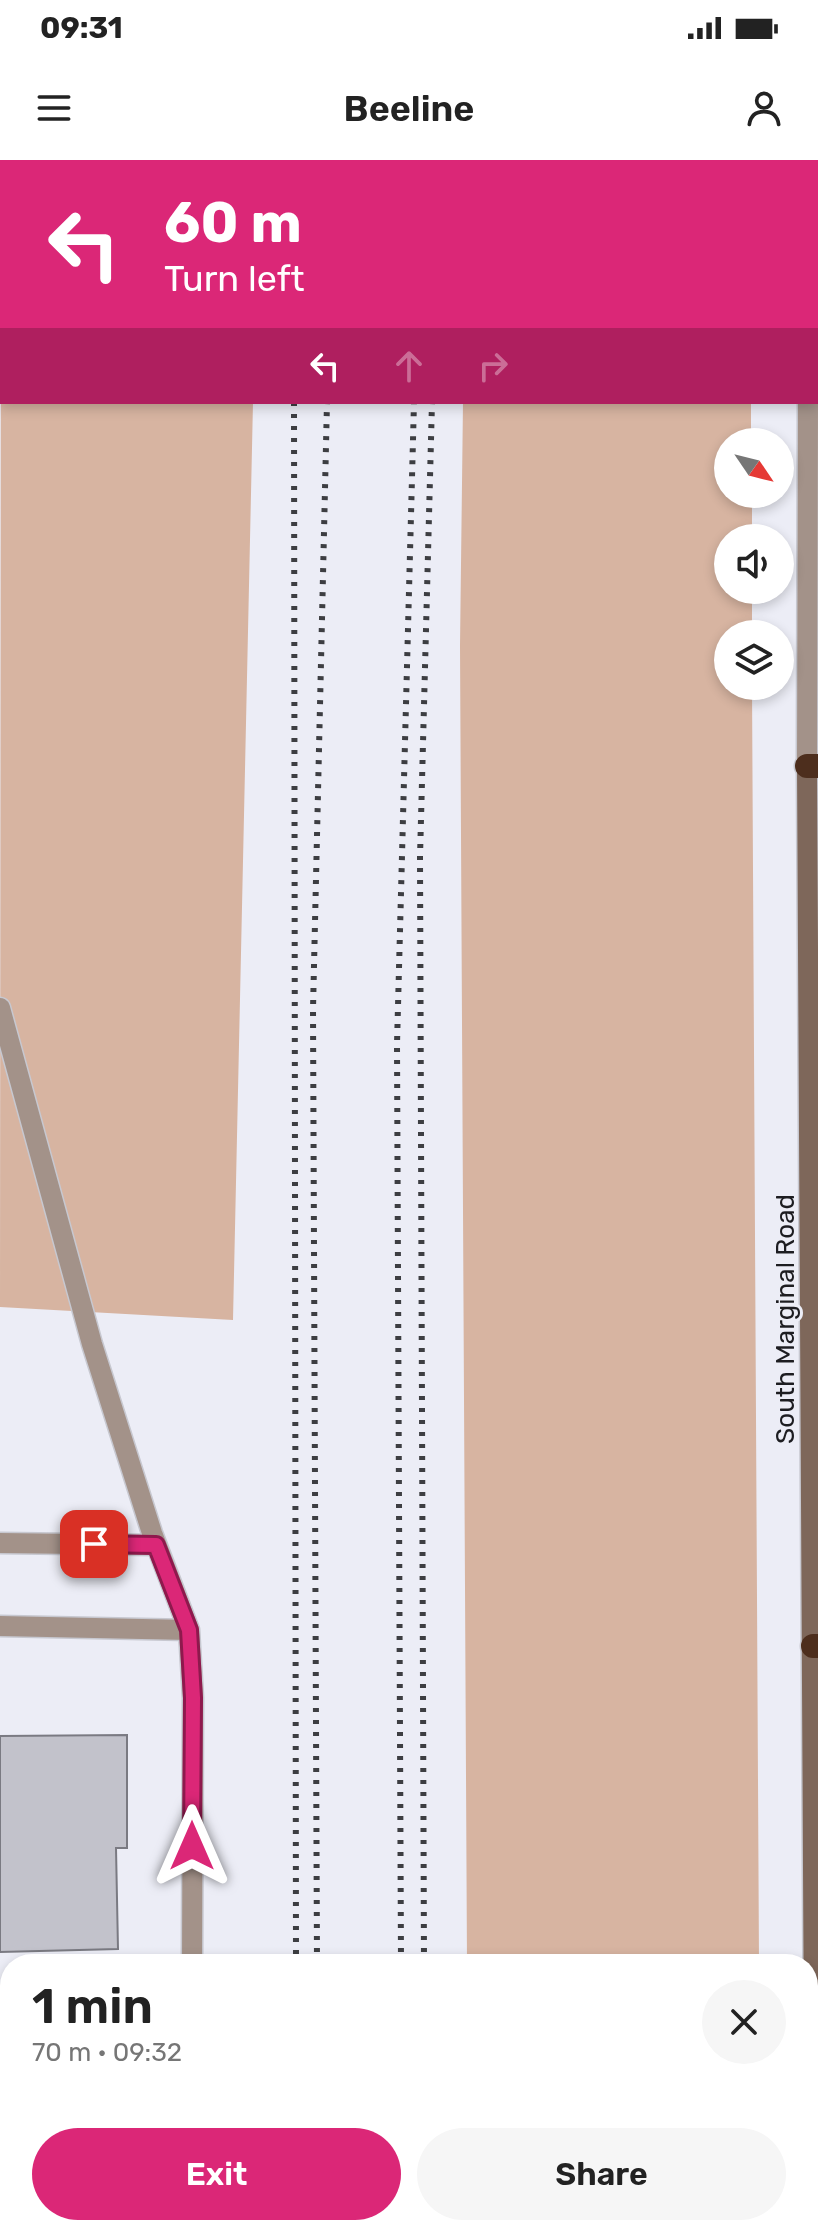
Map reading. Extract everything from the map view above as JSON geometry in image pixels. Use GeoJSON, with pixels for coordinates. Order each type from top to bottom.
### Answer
{"type":"FeatureCollection","features":[{"type":"Feature","properties":{"kind":"street","name":"South Marginal Road"},"geometry":{"type":"LineString","coordinates":[[808,404],[815,1954]]}},
{"type":"Feature","properties":{"kind":"street"},"geometry":{"type":"LineString","coordinates":[[0,1008],[92,1344],[156,1545],[189,1630],[193,1698],[192,1954]]}},
{"type":"Feature","properties":{"kind":"street"},"geometry":{"type":"LineString","coordinates":[[0,1543],[156,1545]]}},
{"type":"Feature","properties":{"kind":"street"},"geometry":{"type":"LineString","coordinates":[[0,1626],[189,1630]]}},
{"type":"Feature","properties":{"kind":"shaded area"},"geometry":{"type":"Polygon","coordinates":[[[1,404],[253,404],[233,1320],[0,1307],[1,404]]]}},
{"type":"Feature","properties":{"kind":"shaded area"},"geometry":{"type":"Polygon","coordinates":[[[463,404],[751,404],[751,428],[714,428],[714,508],[752,508],[752,524],[714,524],[714,604],[752,604],[752,620],[714,620],[714,700],[752,700],[759,1954],[467,1954],[460,646],[463,404]]]}},
{"type":"Feature","properties":{"kind":"building"},"geometry":{"type":"Polygon","coordinates":[[[127,1735],[127,1848],[116,1848],[118,1949],[0,1952],[0,1736],[127,1735]]]}},
{"type":"Feature","properties":{"kind":"railway"},"geometry":{"type":"LineString","coordinates":[[294,404],[296,1954]]}},
{"type":"Feature","properties":{"kind":"railway"},"geometry":{"type":"LineString","coordinates":[[317,1954],[313,1009],[327,404]]}},
{"type":"Feature","properties":{"kind":"railway"},"geometry":{"type":"LineString","coordinates":[[401,1954],[397,1044],[414,404]]}},
{"type":"Feature","properties":{"kind":"railway"},"geometry":{"type":"LineString","coordinates":[[424,1954],[420,857],[432,404]]}},
{"type":"Feature","properties":{"kind":"route"},"geometry":{"type":"LineString","coordinates":[[94,1544],[156,1545],[189,1630],[193,1698],[192,1846]]}}]}
